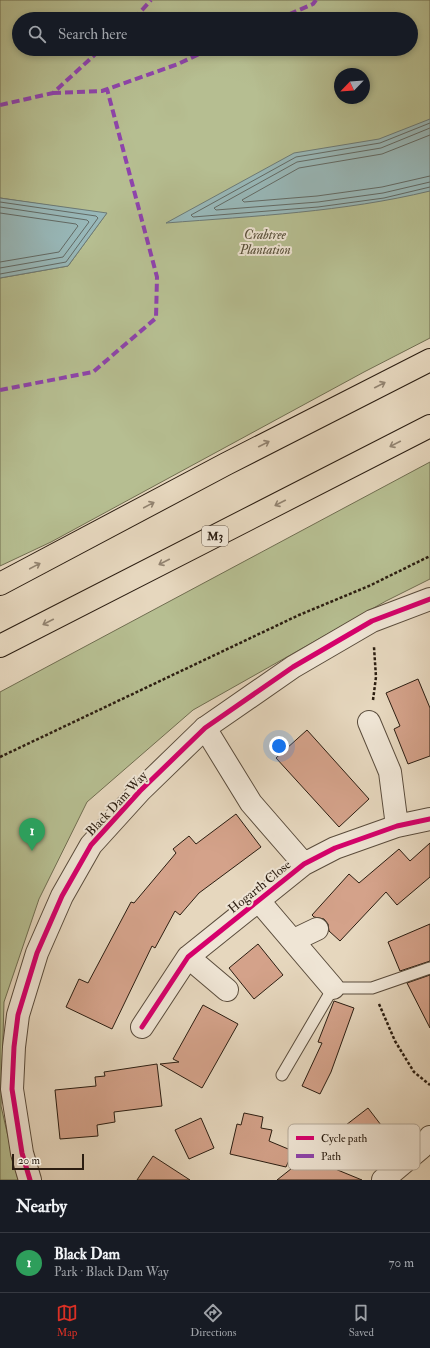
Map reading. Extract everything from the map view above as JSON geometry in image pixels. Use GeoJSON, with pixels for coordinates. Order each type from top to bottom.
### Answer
{"type":"FeatureCollection","features":[{"type":"Feature","properties":{"kind":"highway"},"geometry":{"type":"LineString","coordinates":[[0,584],[226,464],[430,360]]}},
{"type":"Feature","properties":{"kind":"highway","name":"M3"},"geometry":{"type":"LineString","coordinates":[[0,646],[430,426]]}},
{"type":"Feature","properties":{"kind":"street","name":"Black Dam Way"},"geometry":{"type":"LineString","coordinates":[[30,1180],[22,1153],[12,1089],[14,1047],[18,1016],[37,953],[62,896],[91,845],[140,791],[205,728],[293,667],[372,621],[430,599]]}},
{"type":"Feature","properties":{"kind":"street"},"geometry":{"type":"LineString","coordinates":[[369,722],[390,772],[397,826]]}},
{"type":"Feature","properties":{"kind":"street","name":"Hogarth Close"},"geometry":{"type":"LineString","coordinates":[[205,728],[251,803],[304,864]]}},
{"type":"Feature","properties":{"kind":"street","name":"Hogarth Close"},"geometry":{"type":"LineString","coordinates":[[142,1027],[188,957],[304,864],[335,848],[397,826],[430,819]]}},
{"type":"Feature","properties":{"kind":"street","name":"Hogarth Close"},"geometry":{"type":"LineString","coordinates":[[258,900],[294,940],[333,988]]}},
{"type":"Feature","properties":{"kind":"street"},"geometry":{"type":"LineString","coordinates":[[294,940],[317,929]]}},
{"type":"Feature","properties":{"kind":"street"},"geometry":{"type":"LineString","coordinates":[[188,957],[227,990]]}},
{"type":"Feature","properties":{"kind":"street"},"geometry":{"type":"LineString","coordinates":[[383,1180],[396,1170]]}},
{"type":"Feature","properties":{"kind":"lane"},"geometry":{"type":"LineString","coordinates":[[282,1075],[333,988],[372,988],[430,968]]}},
{"type":"Feature","properties":{"kind":"path"},"geometry":{"type":"LineString","coordinates":[[0,757],[299,615],[369,586],[430,556]]}},
{"type":"Feature","properties":{"kind":"path"},"geometry":{"type":"LineString","coordinates":[[369,722],[376,678],[372,621]]}},
{"type":"Feature","properties":{"kind":"path"},"geometry":{"type":"LineString","coordinates":[[372,988],[395,1042],[414,1072],[430,1085]]}},
{"type":"Feature","properties":{"kind":"green space","name":"Crabtree Plantation"},"geometry":{"type":"Polygon","coordinates":[[[0,0],[430,0],[430,338],[364,372],[51,542],[0,566],[0,278],[68,266],[106,214],[0,198],[0,0]]]}},
{"type":"Feature","properties":{"kind":"green space"},"geometry":{"type":"Polygon","coordinates":[[[430,462],[430,579],[386,601],[193,710],[87,802],[39,899],[4,1002],[1,1106],[18,1180],[0,1180],[0,692],[430,462]]]}},
{"type":"Feature","properties":{"kind":"water"},"geometry":{"type":"Polygon","coordinates":[[[430,119],[430,191],[332,209],[166,223],[294,153],[379,139],[430,119]]]}},
{"type":"Feature","properties":{"kind":"water"},"geometry":{"type":"Polygon","coordinates":[[[0,198],[107,213],[68,266],[0,278],[0,198]]]}},
{"type":"Feature","properties":{"kind":"building"},"geometry":{"type":"Polygon","coordinates":[[[418,679],[430,708],[430,756],[408,764],[394,729],[400,726],[386,693],[418,679]]]}},
{"type":"Feature","properties":{"kind":"building"},"geometry":{"type":"Polygon","coordinates":[[[307,730],[369,799],[339,827],[276,758],[307,730]]]}},
{"type":"Feature","properties":{"kind":"building"},"geometry":{"type":"Polygon","coordinates":[[[236,814],[261,847],[199,893],[180,915],[175,911],[155,948],[152,946],[112,1029],[66,1007],[79,979],[88,983],[131,902],[134,903],[176,853],[173,849],[189,836],[196,844],[236,814]]]}},
{"type":"Feature","properties":{"kind":"building"},"geometry":{"type":"Polygon","coordinates":[[[430,843],[430,877],[397,905],[386,892],[340,941],[329,931],[328,924],[324,919],[314,917],[312,915],[349,874],[359,883],[399,849],[410,861],[430,843]]]}},
{"type":"Feature","properties":{"kind":"building"},"geometry":{"type":"Polygon","coordinates":[[[430,924],[430,961],[400,971],[388,942],[430,924]]]}},
{"type":"Feature","properties":{"kind":"building"},"geometry":{"type":"Polygon","coordinates":[[[258,944],[283,975],[254,999],[229,968],[258,944]]]}},
{"type":"Feature","properties":{"kind":"building"},"geometry":{"type":"Polygon","coordinates":[[[430,975],[430,1028],[407,983],[430,975]]]}},
{"type":"Feature","properties":{"kind":"building"},"geometry":{"type":"Polygon","coordinates":[[[334,1001],[354,1008],[331,1072],[320,1094],[302,1086],[322,1043],[318,1042],[334,1001]]]}},
{"type":"Feature","properties":{"kind":"building"},"geometry":{"type":"Polygon","coordinates":[[[203,1005],[238,1024],[202,1088],[160,1064],[179,1062],[173,1059],[203,1005]]]}},
{"type":"Feature","properties":{"kind":"building"},"geometry":{"type":"Polygon","coordinates":[[[157,1064],[162,1106],[114,1112],[115,1122],[97,1125],[98,1136],[60,1139],[55,1090],[96,1086],[95,1077],[105,1076],[104,1072],[157,1064]]]}},
{"type":"Feature","properties":{"kind":"building"},"geometry":{"type":"Polygon","coordinates":[[[368,1108],[380,1124],[347,1124],[368,1108]]]}},
{"type":"Feature","properties":{"kind":"building"},"geometry":{"type":"Polygon","coordinates":[[[244,1113],[263,1117],[261,1128],[272,1130],[269,1141],[288,1149],[288,1162],[286,1167],[230,1154],[237,1124],[241,1125],[244,1113]]]}},
{"type":"Feature","properties":{"kind":"building"},"geometry":{"type":"Polygon","coordinates":[[[201,1118],[214,1148],[189,1159],[175,1130],[201,1118]]]}},
{"type":"Feature","properties":{"kind":"building"},"geometry":{"type":"Polygon","coordinates":[[[153,1156],[190,1180],[137,1180],[153,1156]]]}},
{"type":"Feature","properties":{"kind":"building"},"geometry":{"type":"Polygon","coordinates":[[[290,1170],[338,1170],[362,1180],[277,1180],[290,1170]]]}},
{"type":"Feature","properties":{"kind":"marked path"},"geometry":{"type":"LineString","coordinates":[[140,12],[151,0]]}},
{"type":"Feature","properties":{"kind":"marked path"},"geometry":{"type":"LineString","coordinates":[[294,12],[313,4],[316,0]]}},
{"type":"Feature","properties":{"kind":"marked path"},"geometry":{"type":"LineString","coordinates":[[0,105],[53,93],[93,56]]}},
{"type":"Feature","properties":{"kind":"marked path"},"geometry":{"type":"LineString","coordinates":[[53,93],[102,91],[178,64],[195,56]]}},
{"type":"Feature","properties":{"kind":"marked path"},"geometry":{"type":"LineString","coordinates":[[0,390],[93,372],[156,318],[157,277],[107,89]]}},
{"type":"Feature","properties":{"kind":"cycle path"},"geometry":{"type":"LineString","coordinates":[[30,1180],[22,1153],[12,1089],[14,1047],[18,1015],[37,953],[62,896],[91,845],[140,791],[205,728],[293,667],[372,621],[430,599]]}},
{"type":"Feature","properties":{"kind":"cycle path"},"geometry":{"type":"LineString","coordinates":[[142,1027],[188,957],[304,864],[335,848],[397,826],[430,819]]}},
{"type":"Feature","properties":{"kind":"place","name":"Black Dam"},"geometry":{"type":"Point","coordinates":[32,851]}}]}
